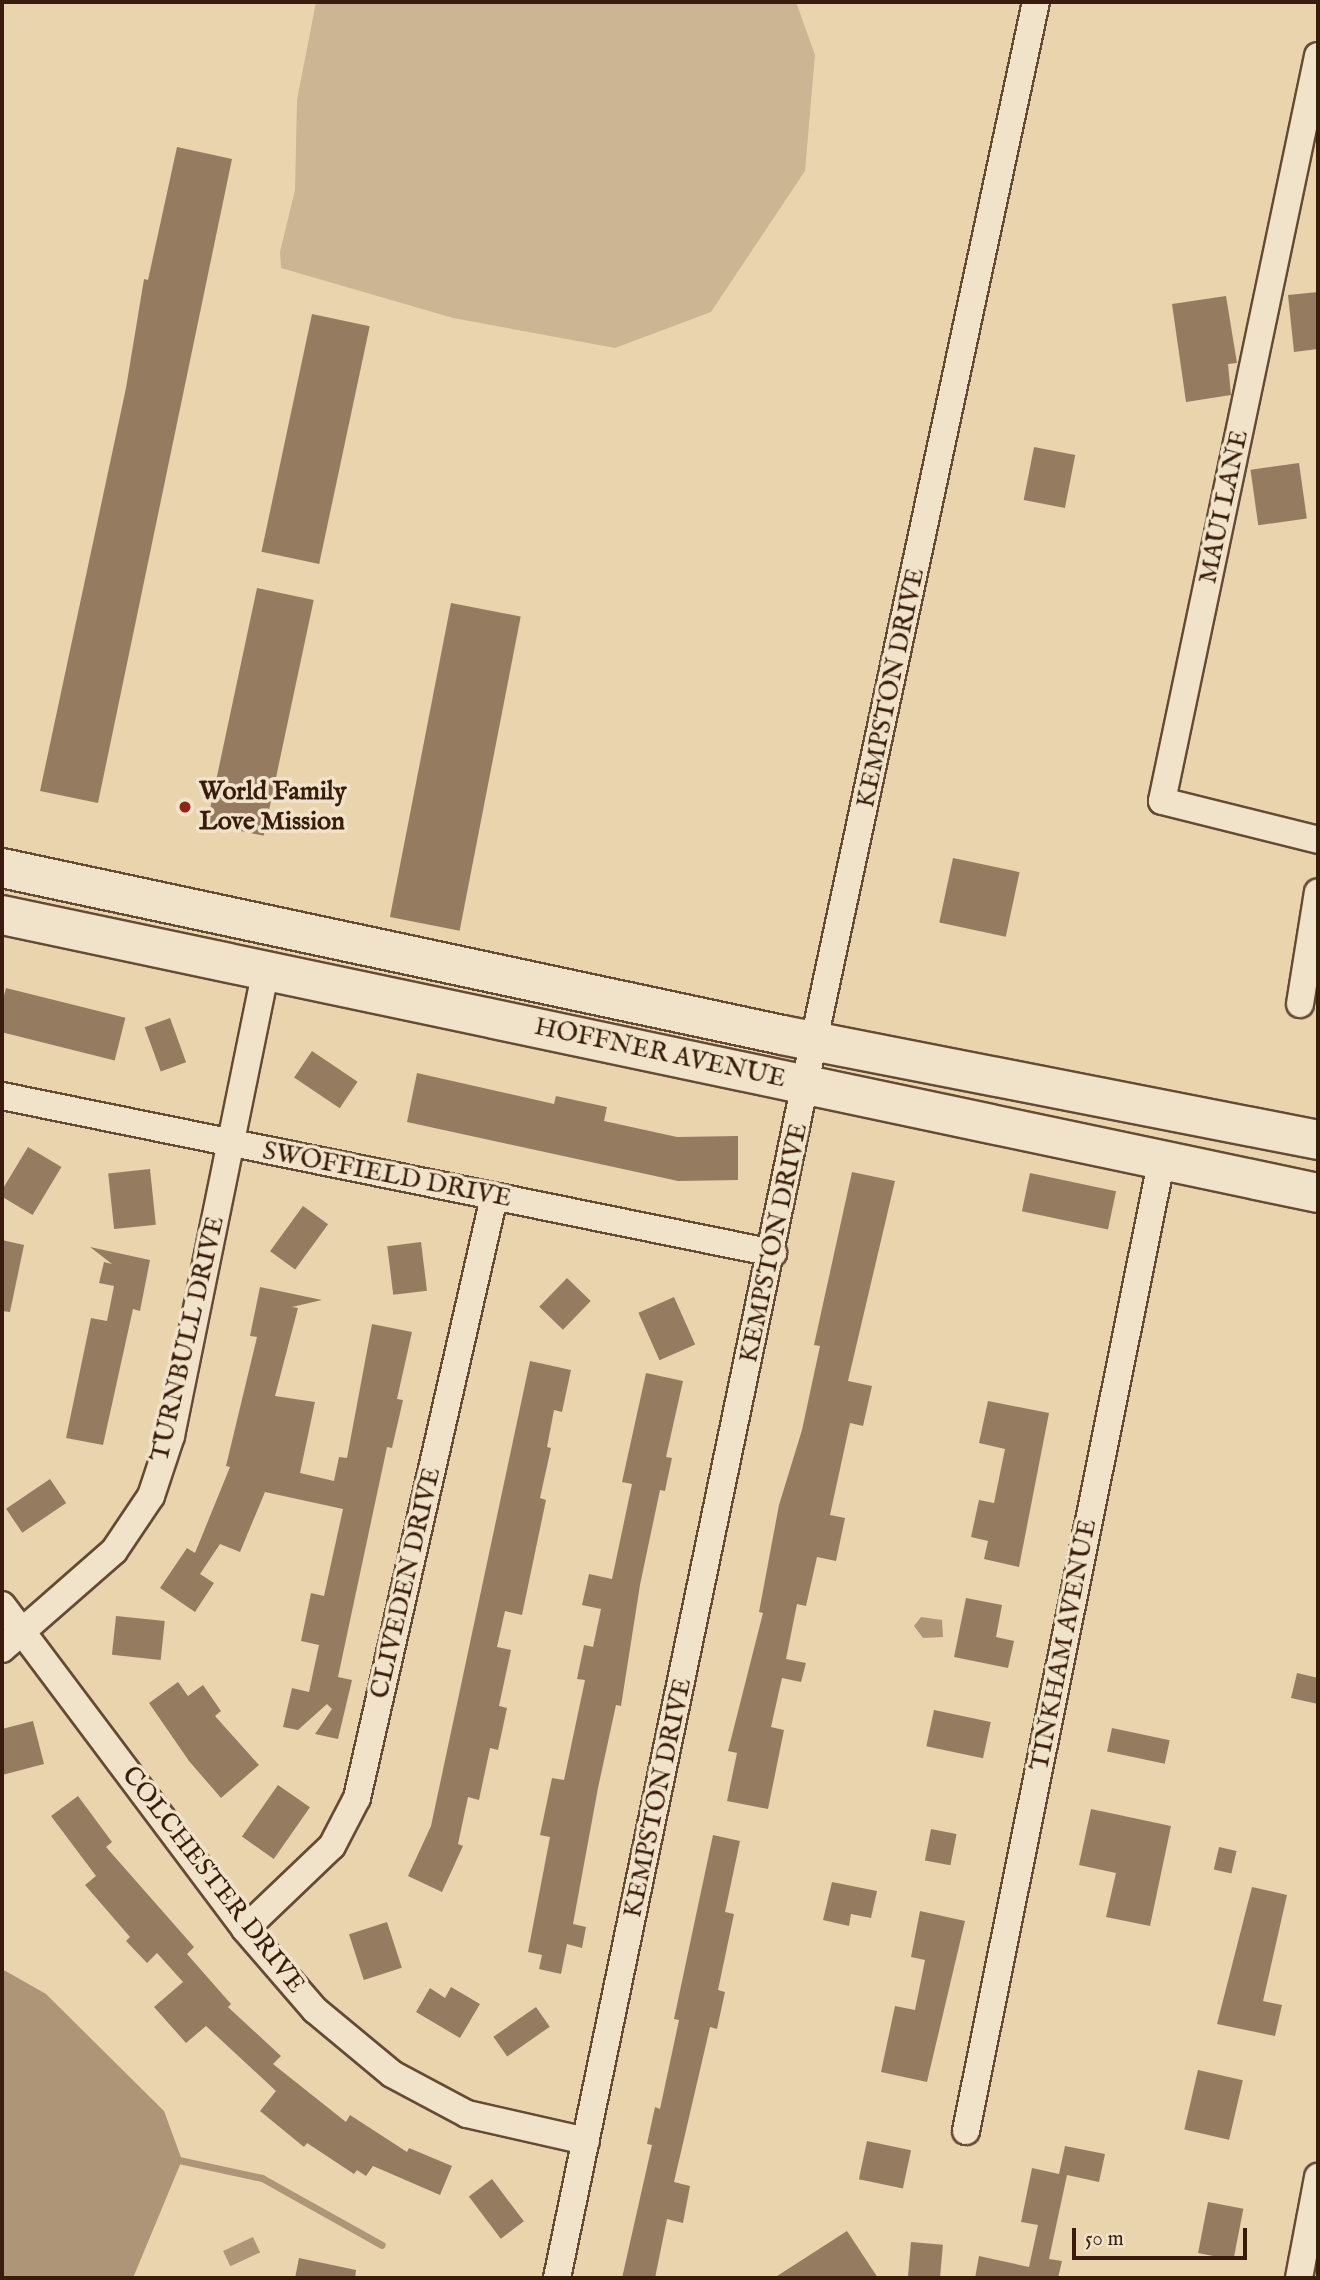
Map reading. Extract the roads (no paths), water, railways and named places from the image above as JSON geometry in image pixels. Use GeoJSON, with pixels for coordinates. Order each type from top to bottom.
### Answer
{"type":"FeatureCollection","features":[{"type":"Feature","properties":{"kind":"main road","name":"HOFFNER AVENUE"},"geometry":{"type":"LineString","coordinates":[[2,867],[814,1040],[1318,1140]]}},
{"type":"Feature","properties":{"kind":"main road"},"geometry":{"type":"LineString","coordinates":[[7,916],[43,907],[286,959],[313,953],[329,938]]}},
{"type":"Feature","properties":{"kind":"main road","name":"HOFFNER AVENUE"},"geometry":{"type":"LineString","coordinates":[[7,916],[1318,1193]]}},
{"type":"Feature","properties":{"kind":"main road"},"geometry":{"type":"LineString","coordinates":[[1162,1158],[1253,1162],[1318,1175]]}},
{"type":"Feature","properties":{"kind":"street","name":"KEMPSTON DRIVE"},"geometry":{"type":"LineString","coordinates":[[557,2278],[773,1253],[814,1040],[1036,2]]}},
{"type":"Feature","properties":{"kind":"street","name":"MAUI LANE"},"geometry":{"type":"LineString","coordinates":[[1318,56],[1162,802],[1318,840]]}},
{"type":"Feature","properties":{"kind":"street"},"geometry":{"type":"LineString","coordinates":[[1300,1004],[1318,892]]}},
{"type":"Feature","properties":{"kind":"street","name":"TURNBULL DRIVE"},"geometry":{"type":"LineString","coordinates":[[2,1649],[114,1551],[151,1496],[171,1436],[267,971]]}},
{"type":"Feature","properties":{"kind":"street","name":"SWOFFIELD DRIVE"},"geometry":{"type":"LineString","coordinates":[[2,1096],[773,1253]]}},
{"type":"Feature","properties":{"kind":"street","name":"TINKHAM AVENUE"},"geometry":{"type":"LineString","coordinates":[[966,2131],[1162,1158]]}},
{"type":"Feature","properties":{"kind":"street","name":"CLIVEDEN DRIVE"},"geometry":{"type":"LineString","coordinates":[[245,1929],[332,1846],[357,1798],[494,1197]]}},
{"type":"Feature","properties":{"kind":"street","name":"COLCHESTER DRIVE"},"geometry":{"type":"LineString","coordinates":[[2,1605],[245,1929],[315,2010],[391,2074],[467,2114],[586,2141]]}},
{"type":"Feature","properties":{"kind":"street"},"geometry":{"type":"LineString","coordinates":[[1299,2278],[1318,2176]]}},
{"type":"Feature","properties":{"kind":"waterway"},"geometry":{"type":"LineString","coordinates":[[174,2159],[262,2178],[382,2245]]}},
{"type":"Feature","properties":{"kind":"place","name":"World Family Love Mission"},"geometry":{"type":"Point","coordinates":[185,807]}}]}
